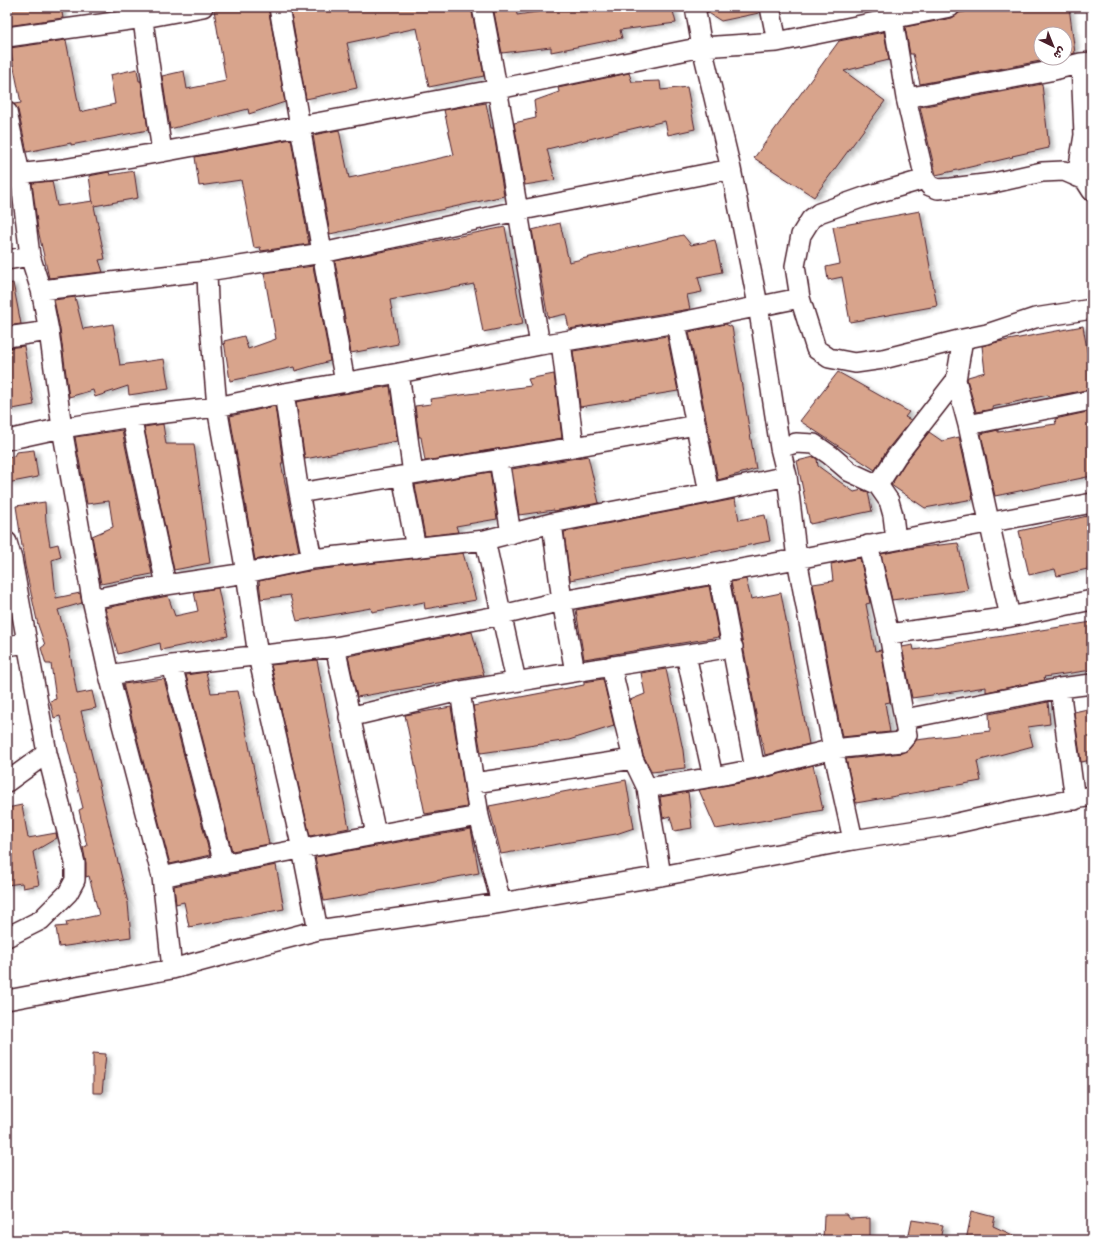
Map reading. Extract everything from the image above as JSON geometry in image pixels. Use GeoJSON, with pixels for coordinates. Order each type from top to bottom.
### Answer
{"type":"FeatureCollection","features":[{"type":"Feature","properties":{"kind":"street"},"geometry":{"type":"LineString","coordinates":[[7,37],[143,12],[203,7]]}},
{"type":"Feature","properties":{"kind":"street"},"geometry":{"type":"LineString","coordinates":[[279,7],[345,383]]}},
{"type":"Feature","properties":{"kind":"street"},"geometry":{"type":"LineString","coordinates":[[482,7],[498,89],[540,345]]}},
{"type":"Feature","properties":{"kind":"street"},"geometry":{"type":"LineString","coordinates":[[695,7],[702,47],[731,169],[758,305],[780,448],[786,476],[797,558],[833,749],[853,840]]}},
{"type":"Feature","properties":{"kind":"street"},"geometry":{"type":"LineString","coordinates":[[770,7],[777,42]]}},
{"type":"Feature","properties":{"kind":"street"},"geometry":{"type":"LineString","coordinates":[[13,174],[63,169],[162,152],[299,125],[498,89],[702,47],[777,42],[892,13],[950,7]]}},
{"type":"Feature","properties":{"kind":"street"},"geometry":{"type":"LineString","coordinates":[[143,12],[162,152]]}},
{"type":"Feature","properties":{"kind":"street"},"geometry":{"type":"LineString","coordinates":[[892,13],[906,98],[925,179],[930,186],[938,189],[951,188],[993,183],[1042,172],[1064,171],[1085,180],[1092,191]]}},
{"type":"Feature","properties":{"kind":"street"},"geometry":{"type":"LineString","coordinates":[[906,98],[1086,63],[1084,135],[1077,177]]}},
{"type":"Feature","properties":{"kind":"street"},"geometry":{"type":"LineString","coordinates":[[7,112],[13,174],[30,256],[41,290],[49,331],[62,428],[92,599],[109,675],[162,877],[172,969]]}},
{"type":"Feature","properties":{"kind":"street"},"geometry":{"type":"LineString","coordinates":[[41,290],[207,271],[322,253],[517,211],[731,169]]}},
{"type":"Feature","properties":{"kind":"street"},"geometry":{"type":"LineString","coordinates":[[925,179],[867,196],[819,213],[811,219],[801,235],[795,266],[800,298],[816,349],[829,358],[855,363],[987,334],[1035,318],[1092,309]]}},
{"type":"Feature","properties":{"kind":"street"},"geometry":{"type":"LineString","coordinates":[[7,260],[30,256]]}},
{"type":"Feature","properties":{"kind":"street"},"geometry":{"type":"LineString","coordinates":[[207,271],[208,301],[217,407],[246,573],[258,656],[302,849],[318,930]]}},
{"type":"Feature","properties":{"kind":"street"},"geometry":{"type":"LineString","coordinates":[[7,440],[62,428],[131,417],[217,407],[540,345],[676,323],[758,305],[800,298]]}},
{"type":"Feature","properties":{"kind":"street"},"geometry":{"type":"LineString","coordinates":[[676,323],[709,493]]}},
{"type":"Feature","properties":{"kind":"street"},"geometry":{"type":"LineString","coordinates":[[7,337],[49,331]]}},
{"type":"Feature","properties":{"kind":"street"},"geometry":{"type":"LineString","coordinates":[[962,339],[956,380],[968,425],[1010,617]]}},
{"type":"Feature","properties":{"kind":"street"},"geometry":{"type":"LineString","coordinates":[[561,342],[574,447]]}},
{"type":"Feature","properties":{"kind":"street"},"geometry":{"type":"LineString","coordinates":[[399,373],[416,548]]}},
{"type":"Feature","properties":{"kind":"street"},"geometry":{"type":"LineString","coordinates":[[878,485],[896,457],[956,380]]}},
{"type":"Feature","properties":{"kind":"street"},"geometry":{"type":"LineString","coordinates":[[284,393],[299,493],[312,559]]}},
{"type":"Feature","properties":{"kind":"street"},"geometry":{"type":"LineString","coordinates":[[968,425],[1092,400]]}},
{"type":"Feature","properties":{"kind":"street"},"geometry":{"type":"LineString","coordinates":[[131,417],[166,585]]}},
{"type":"Feature","properties":{"kind":"street"},"geometry":{"type":"LineString","coordinates":[[299,493],[696,425]]}},
{"type":"Feature","properties":{"kind":"street"},"geometry":{"type":"LineString","coordinates":[[780,448],[796,443],[814,444],[850,472],[878,485],[889,501],[893,515],[896,540]]}},
{"type":"Feature","properties":{"kind":"street"},"geometry":{"type":"LineString","coordinates":[[499,459],[511,534]]}},
{"type":"Feature","properties":{"kind":"street"},"geometry":{"type":"LineString","coordinates":[[92,599],[166,585],[246,573],[312,559],[485,540],[552,523],[709,493],[786,476]]}},
{"type":"Feature","properties":{"kind":"street"},"geometry":{"type":"LineString","coordinates":[[109,675],[172,665],[335,647],[502,615],[562,601],[1092,503]]}},
{"type":"Feature","properties":{"kind":"street"},"geometry":{"type":"LineString","coordinates":[[552,523],[562,601],[575,672]]}},
{"type":"Feature","properties":{"kind":"street"},"geometry":{"type":"LineString","coordinates":[[485,540],[516,681]]}},
{"type":"Feature","properties":{"kind":"street"},"geometry":{"type":"LineString","coordinates":[[7,542],[12,559],[46,753],[75,863],[75,880],[68,893],[41,920],[7,937]]}},
{"type":"Feature","properties":{"kind":"street"},"geometry":{"type":"LineString","coordinates":[[647,788],[713,778],[833,749],[901,742],[907,735],[905,719],[889,634],[868,545]]}},
{"type":"Feature","properties":{"kind":"street"},"geometry":{"type":"LineString","coordinates":[[718,573],[755,769]]}},
{"type":"Feature","properties":{"kind":"street"},"geometry":{"type":"LineString","coordinates":[[889,634],[1010,617],[1092,600]]}},
{"type":"Feature","properties":{"kind":"street"},"geometry":{"type":"LineString","coordinates":[[7,646],[26,643]]}},
{"type":"Feature","properties":{"kind":"street"},"geometry":{"type":"LineString","coordinates":[[335,647],[349,717],[376,834]]}},
{"type":"Feature","properties":{"kind":"street"},"geometry":{"type":"LineString","coordinates":[[349,717],[460,691],[733,647]]}},
{"type":"Feature","properties":{"kind":"street"},"geometry":{"type":"LineString","coordinates":[[686,655],[713,778]]}},
{"type":"Feature","properties":{"kind":"street"},"geometry":{"type":"LineString","coordinates":[[172,665],[224,864]]}},
{"type":"Feature","properties":{"kind":"street"},"geometry":{"type":"LineString","coordinates":[[611,666],[633,759],[647,788],[661,876]]}},
{"type":"Feature","properties":{"kind":"street"},"geometry":{"type":"LineString","coordinates":[[905,719],[1060,688],[1092,684]]}},
{"type":"Feature","properties":{"kind":"street"},"geometry":{"type":"LineString","coordinates":[[7,1000],[172,969],[318,930],[501,903],[661,876],[853,840],[944,826],[1011,811],[1083,798],[1060,688]]}},
{"type":"Feature","properties":{"kind":"street"},"geometry":{"type":"LineString","coordinates":[[460,691],[479,816],[501,903]]}},
{"type":"Feature","properties":{"kind":"street"},"geometry":{"type":"LineString","coordinates":[[7,782],[46,753]]}},
{"type":"Feature","properties":{"kind":"street"},"geometry":{"type":"LineString","coordinates":[[474,783],[633,759]]}},
{"type":"Feature","properties":{"kind":"street"},"geometry":{"type":"LineString","coordinates":[[162,877],[376,834],[479,816]]}},
{"type":"Feature","properties":{"kind":"building"},"geometry":{"type":"Polygon","coordinates":[[[7,7],[61,7],[63,18],[7,26],[7,7]]]}},
{"type":"Feature","properties":{"kind":"building"},"geometry":{"type":"Polygon","coordinates":[[[233,7],[268,7],[285,102],[249,114],[248,109],[170,129],[162,76],[184,71],[187,89],[226,81],[214,10],[233,7]]]}},
{"type":"Feature","properties":{"kind":"building"},"geometry":{"type":"Polygon","coordinates":[[[290,7],[471,7],[484,76],[429,87],[417,28],[347,43],[357,88],[306,99],[290,7]]]}},
{"type":"Feature","properties":{"kind":"building"},"geometry":{"type":"Polygon","coordinates":[[[493,7],[516,7],[517,15],[543,11],[542,7],[672,7],[676,23],[620,30],[622,38],[551,52],[551,47],[502,53],[493,7]]]}},
{"type":"Feature","properties":{"kind":"building"},"geometry":{"type":"Polygon","coordinates":[[[706,7],[758,7],[759,13],[721,21],[707,12],[706,7]]]}},
{"type":"Feature","properties":{"kind":"building"},"geometry":{"type":"Polygon","coordinates":[[[988,7],[1069,7],[1071,26],[1033,26],[1033,62],[920,84],[913,54],[910,54],[905,27],[952,18],[959,13],[988,7]]]}},
{"type":"Feature","properties":{"kind":"building"},"geometry":{"type":"Polygon","coordinates":[[[884,32],[889,60],[844,71],[885,101],[814,197],[754,158],[839,41],[884,32]]]}},
{"type":"Feature","properties":{"kind":"building"},"geometry":{"type":"Polygon","coordinates":[[[1073,38],[1075,53],[1073,54],[1073,38]]]}},
{"type":"Feature","properties":{"kind":"building"},"geometry":{"type":"Polygon","coordinates":[[[66,40],[80,112],[115,104],[110,75],[137,69],[139,81],[141,81],[148,130],[27,152],[18,110],[14,104],[21,103],[10,48],[66,40]]]}},
{"type":"Feature","properties":{"kind":"building"},"geometry":{"type":"Polygon","coordinates":[[[629,73],[632,82],[660,81],[661,90],[687,87],[695,129],[668,135],[665,121],[547,149],[555,180],[525,185],[514,123],[536,118],[534,101],[559,92],[558,88],[629,73]]]}},
{"type":"Feature","properties":{"kind":"building"},"geometry":{"type":"Polygon","coordinates":[[[1042,84],[1049,148],[936,175],[920,107],[1042,84]]]}},
{"type":"Feature","properties":{"kind":"building"},"geometry":{"type":"Polygon","coordinates":[[[486,103],[491,128],[493,128],[504,196],[330,234],[313,135],[339,130],[349,178],[454,155],[444,110],[486,103]]]}},
{"type":"Feature","properties":{"kind":"building"},"geometry":{"type":"Polygon","coordinates":[[[291,139],[309,244],[261,251],[260,247],[254,248],[241,180],[199,186],[195,157],[291,139]]]}},
{"type":"Feature","properties":{"kind":"building"},"geometry":{"type":"Polygon","coordinates":[[[134,171],[138,198],[94,206],[105,259],[99,260],[103,272],[49,278],[38,230],[32,183],[52,181],[57,206],[93,201],[89,176],[109,172],[110,175],[134,171]]]}},
{"type":"Feature","properties":{"kind":"building"},"geometry":{"type":"Polygon","coordinates":[[[920,211],[937,306],[850,322],[842,277],[828,280],[826,267],[840,264],[833,227],[920,211]]]}},
{"type":"Feature","properties":{"kind":"building"},"geometry":{"type":"Polygon","coordinates":[[[560,223],[569,262],[683,235],[691,245],[715,240],[722,272],[698,277],[702,292],[687,295],[690,309],[569,329],[566,314],[548,318],[532,230],[560,223]]]}},
{"type":"Feature","properties":{"kind":"building"},"geometry":{"type":"Polygon","coordinates":[[[505,227],[523,324],[483,332],[474,284],[390,300],[398,344],[351,353],[335,261],[505,227]]]}},
{"type":"Feature","properties":{"kind":"building"},"geometry":{"type":"Polygon","coordinates":[[[313,266],[330,361],[295,371],[294,367],[230,381],[224,341],[244,336],[248,349],[276,339],[264,273],[313,266]]]}},
{"type":"Feature","properties":{"kind":"building"},"geometry":{"type":"Polygon","coordinates":[[[13,283],[21,324],[7,326],[7,284],[13,283]]]}},
{"type":"Feature","properties":{"kind":"building"},"geometry":{"type":"Polygon","coordinates":[[[75,297],[83,329],[113,324],[120,365],[164,359],[169,389],[129,395],[128,386],[95,397],[93,390],[69,397],[60,329],[54,300],[75,297]]]}},
{"type":"Feature","properties":{"kind":"building"},"geometry":{"type":"Polygon","coordinates":[[[725,324],[732,327],[756,469],[718,480],[689,332],[725,324]]]}},
{"type":"Feature","properties":{"kind":"building"},"geometry":{"type":"Polygon","coordinates":[[[1083,326],[1092,379],[1092,389],[1049,397],[1048,395],[976,412],[967,379],[968,377],[985,372],[982,346],[1083,326]]]}},
{"type":"Feature","properties":{"kind":"building"},"geometry":{"type":"Polygon","coordinates":[[[667,336],[678,391],[580,407],[573,351],[667,336]]]}},
{"type":"Feature","properties":{"kind":"building"},"geometry":{"type":"Polygon","coordinates":[[[24,346],[34,405],[7,410],[7,348],[24,346]]]}},
{"type":"Feature","properties":{"kind":"building"},"geometry":{"type":"Polygon","coordinates":[[[838,372],[909,412],[905,417],[911,420],[887,450],[875,470],[800,421],[838,372]]]}},
{"type":"Feature","properties":{"kind":"building"},"geometry":{"type":"Polygon","coordinates":[[[554,374],[562,438],[425,461],[421,437],[419,437],[415,406],[431,404],[430,399],[531,386],[528,379],[554,374]]]}},
{"type":"Feature","properties":{"kind":"building"},"geometry":{"type":"Polygon","coordinates":[[[390,386],[397,441],[305,459],[296,402],[390,386]]]}},
{"type":"Feature","properties":{"kind":"building"},"geometry":{"type":"Polygon","coordinates":[[[275,406],[283,463],[281,463],[299,551],[255,560],[230,416],[275,406]]]}},
{"type":"Feature","properties":{"kind":"building"},"geometry":{"type":"Polygon","coordinates":[[[1092,411],[1092,476],[995,496],[981,434],[998,430],[998,432],[1056,424],[1055,419],[1092,411]]]}},
{"type":"Feature","properties":{"kind":"building"},"geometry":{"type":"Polygon","coordinates":[[[163,424],[166,444],[194,444],[210,563],[174,570],[144,427],[163,424]]]}},
{"type":"Feature","properties":{"kind":"building"},"geometry":{"type":"Polygon","coordinates":[[[122,430],[152,574],[101,584],[92,536],[113,527],[109,501],[87,504],[75,437],[122,430]]]}},
{"type":"Feature","properties":{"kind":"building"},"geometry":{"type":"Polygon","coordinates":[[[929,432],[942,441],[959,437],[973,499],[925,508],[891,485],[894,483],[893,482],[905,463],[929,432]]]}},
{"type":"Feature","properties":{"kind":"building"},"geometry":{"type":"Polygon","coordinates":[[[34,450],[38,477],[7,483],[7,457],[14,456],[16,452],[34,450]]]}},
{"type":"Feature","properties":{"kind":"building"},"geometry":{"type":"Polygon","coordinates":[[[588,456],[599,503],[554,511],[519,515],[512,469],[588,456]]]}},
{"type":"Feature","properties":{"kind":"building"},"geometry":{"type":"Polygon","coordinates":[[[814,457],[817,459],[818,466],[854,492],[862,490],[868,492],[872,511],[810,524],[797,461],[814,457]]]}},
{"type":"Feature","properties":{"kind":"building"},"geometry":{"type":"Polygon","coordinates":[[[490,472],[497,519],[456,526],[458,532],[425,536],[415,485],[490,472]]]}},
{"type":"Feature","properties":{"kind":"building"},"geometry":{"type":"Polygon","coordinates":[[[735,499],[739,520],[765,515],[770,541],[570,580],[564,532],[735,499]]]}},
{"type":"Feature","properties":{"kind":"building"},"geometry":{"type":"Polygon","coordinates":[[[45,502],[46,522],[50,546],[58,544],[61,557],[52,560],[56,598],[80,593],[82,603],[58,610],[68,642],[77,694],[92,691],[96,708],[81,711],[128,903],[131,937],[59,947],[56,927],[67,926],[66,922],[99,915],[89,876],[86,877],[86,863],[83,847],[87,846],[79,810],[83,808],[60,716],[54,718],[50,701],[56,699],[51,664],[46,664],[41,648],[45,645],[38,625],[25,566],[16,506],[45,502]]]}},
{"type":"Feature","properties":{"kind":"building"},"geometry":{"type":"Polygon","coordinates":[[[1092,515],[1092,568],[1057,576],[1055,569],[1029,575],[1019,531],[1092,515]]]}},
{"type":"Feature","properties":{"kind":"building"},"geometry":{"type":"Polygon","coordinates":[[[958,543],[968,590],[892,600],[881,554],[921,547],[958,543]]]}},
{"type":"Feature","properties":{"kind":"building"},"geometry":{"type":"Polygon","coordinates":[[[463,553],[476,600],[425,609],[424,602],[372,612],[371,608],[297,621],[290,595],[261,599],[259,581],[303,572],[339,567],[463,553]]]}},
{"type":"Feature","properties":{"kind":"building"},"geometry":{"type":"Polygon","coordinates":[[[860,558],[870,603],[866,604],[875,651],[881,650],[890,702],[885,703],[890,732],[842,737],[813,584],[833,581],[831,564],[860,558]]]}},
{"type":"Feature","properties":{"kind":"building"},"geometry":{"type":"Polygon","coordinates":[[[746,579],[751,599],[781,593],[809,744],[765,755],[731,582],[746,579]]]}},
{"type":"Feature","properties":{"kind":"building"},"geometry":{"type":"Polygon","coordinates":[[[709,586],[719,637],[584,659],[576,610],[709,586]]]}},
{"type":"Feature","properties":{"kind":"building"},"geometry":{"type":"Polygon","coordinates":[[[218,588],[228,636],[161,650],[160,643],[118,654],[105,608],[168,596],[175,616],[198,611],[194,592],[218,588]]]}},
{"type":"Feature","properties":{"kind":"building"},"geometry":{"type":"Polygon","coordinates":[[[1092,622],[1092,670],[1044,677],[1045,680],[986,692],[986,687],[912,698],[902,647],[913,645],[914,650],[1092,622]]]}},
{"type":"Feature","properties":{"kind":"building"},"geometry":{"type":"Polygon","coordinates":[[[472,632],[484,675],[357,697],[348,656],[472,632]]]}},
{"type":"Feature","properties":{"kind":"building"},"geometry":{"type":"Polygon","coordinates":[[[317,660],[349,828],[310,836],[271,665],[317,660]]]}},
{"type":"Feature","properties":{"kind":"building"},"geometry":{"type":"Polygon","coordinates":[[[666,669],[683,750],[685,768],[652,772],[643,755],[630,700],[645,694],[641,673],[666,669]]]}},
{"type":"Feature","properties":{"kind":"building"},"geometry":{"type":"Polygon","coordinates":[[[206,672],[211,693],[238,691],[269,844],[232,851],[186,675],[206,672]]]}},
{"type":"Feature","properties":{"kind":"building"},"geometry":{"type":"Polygon","coordinates":[[[164,679],[210,855],[170,864],[123,684],[164,679]]]}},
{"type":"Feature","properties":{"kind":"building"},"geometry":{"type":"Polygon","coordinates":[[[603,679],[614,726],[569,740],[481,753],[473,706],[584,685],[584,682],[603,679]]]}},
{"type":"Feature","properties":{"kind":"building"},"geometry":{"type":"Polygon","coordinates":[[[1048,702],[1050,724],[1028,727],[1033,746],[977,761],[981,781],[856,803],[846,759],[902,753],[909,749],[916,740],[990,731],[989,714],[1048,702]]]}},
{"type":"Feature","properties":{"kind":"building"},"geometry":{"type":"Polygon","coordinates":[[[451,707],[467,807],[425,814],[405,715],[451,707]]]}},
{"type":"Feature","properties":{"kind":"building"},"geometry":{"type":"Polygon","coordinates":[[[1092,708],[1092,760],[1081,762],[1074,712],[1092,708]]]}},
{"type":"Feature","properties":{"kind":"building"},"geometry":{"type":"Polygon","coordinates":[[[813,765],[823,810],[716,829],[699,790],[757,780],[813,765]]]}},
{"type":"Feature","properties":{"kind":"building"},"geometry":{"type":"Polygon","coordinates":[[[626,780],[634,828],[616,834],[501,854],[489,806],[626,780]]]}},
{"type":"Feature","properties":{"kind":"building"},"geometry":{"type":"Polygon","coordinates":[[[688,792],[692,828],[674,831],[670,816],[663,818],[660,797],[688,792]]]}},
{"type":"Feature","properties":{"kind":"building"},"geometry":{"type":"Polygon","coordinates":[[[22,805],[28,838],[56,833],[57,838],[33,852],[39,885],[23,888],[22,883],[7,885],[7,808],[22,805]]]}},
{"type":"Feature","properties":{"kind":"building"},"geometry":{"type":"Polygon","coordinates":[[[471,829],[479,873],[324,901],[315,857],[471,829]]]}},
{"type":"Feature","properties":{"kind":"building"},"geometry":{"type":"Polygon","coordinates":[[[276,865],[284,909],[189,927],[184,902],[176,904],[174,886],[276,865]]]}},
{"type":"Feature","properties":{"kind":"building"},"geometry":{"type":"Polygon","coordinates":[[[93,1053],[106,1054],[102,1093],[93,1093],[93,1053]]]}},
{"type":"Feature","properties":{"kind":"building"},"geometry":{"type":"Polygon","coordinates":[[[972,1211],[995,1217],[993,1226],[1024,1240],[966,1240],[972,1211]]]}},
{"type":"Feature","properties":{"kind":"building"},"geometry":{"type":"Polygon","coordinates":[[[824,1215],[847,1215],[850,1219],[870,1218],[870,1240],[823,1240],[824,1215]]]}},
{"type":"Feature","properties":{"kind":"building"},"geometry":{"type":"Polygon","coordinates":[[[912,1220],[943,1225],[940,1240],[908,1240],[912,1220]]]}}]}
